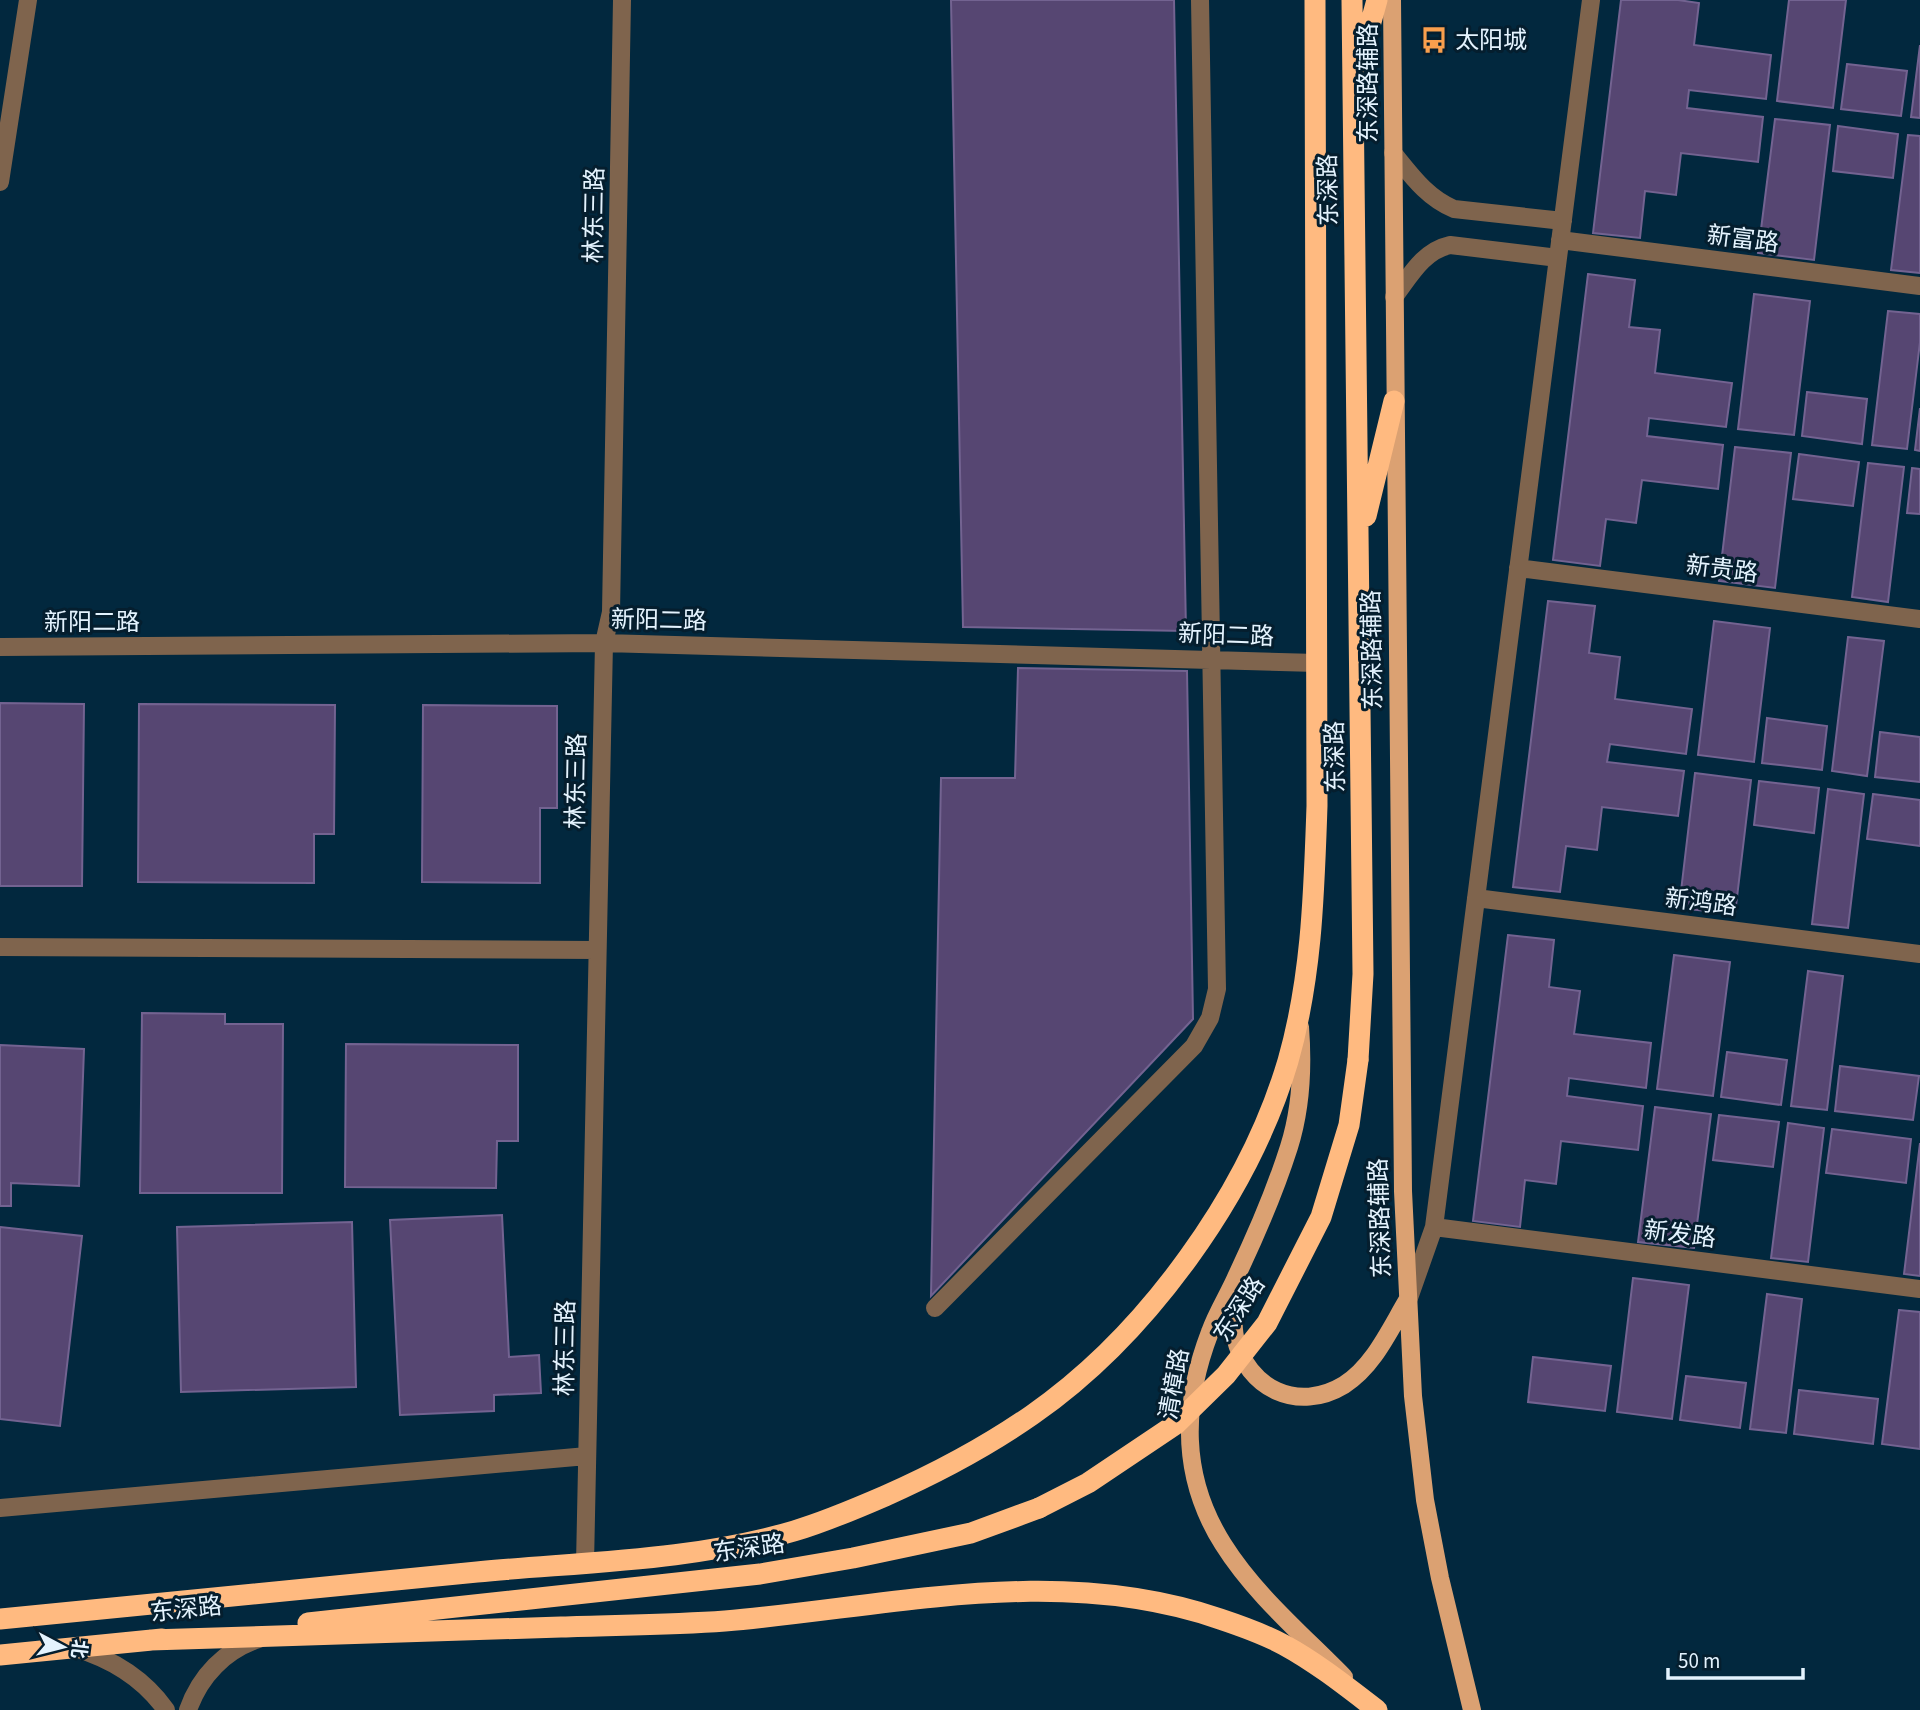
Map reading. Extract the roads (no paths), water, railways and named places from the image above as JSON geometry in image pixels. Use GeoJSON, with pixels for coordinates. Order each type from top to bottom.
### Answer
{"type":"FeatureCollection","features":[{"type":"Feature","properties":{"kind":"highway","name":"东深路"},"geometry":{"type":"LineString","coordinates":[[0,1619],[684,1553],[804,1528],[839,1516],[927,1477],[984,1447],[1037,1412],[1109,1350],[1174,1277],[1203,1235],[1255,1148],[1273,1107],[1299,1016],[1313,925],[1317,806],[1315,0]]}},
{"type":"Feature","properties":{"kind":"highway","name":"东深路"},"geometry":{"type":"LineString","coordinates":[[0,1655],[760,1574],[971,1533],[1039,1508],[1088,1483],[1176,1424],[1226,1375],[1267,1323],[1321,1217],[1349,1125],[1358,1059],[1363,975],[1352,0]]}},
{"type":"Feature","properties":{"kind":"highway"},"geometry":{"type":"LineString","coordinates":[[1353,91],[1377,0]]}},
{"type":"Feature","properties":{"kind":"highway"},"geometry":{"type":"LineString","coordinates":[[1359,545],[1394,401]]}},
{"type":"Feature","properties":{"kind":"highway"},"geometry":{"type":"LineString","coordinates":[[150,1640],[725,1620],[973,1592],[1023,1590],[1093,1593],[1172,1605],[1246,1628],[1283,1644],[1329,1673],[1377,1710]]}},
{"type":"Feature","properties":{"kind":"main road"},"geometry":{"type":"LineString","coordinates":[[1307,0],[1313,38]]}},
{"type":"Feature","properties":{"kind":"main road","name":"东深路辅路"},"geometry":{"type":"LineString","coordinates":[[1392,0],[1402,1191],[1408,1299]]}},
{"type":"Feature","properties":{"kind":"main road","name":"清樟路"},"geometry":{"type":"LineString","coordinates":[[1299,1016],[1301,1070],[1298,1109],[1290,1144],[1275,1188],[1211,1329],[1199,1363],[1192,1395],[1189,1432],[1191,1465],[1198,1494],[1214,1529],[1238,1566],[1273,1606],[1377,1710]]}},
{"type":"Feature","properties":{"kind":"main road"},"geometry":{"type":"LineString","coordinates":[[1236,1278],[1235,1337],[1244,1359],[1258,1380],[1276,1392],[1293,1396],[1311,1397],[1328,1393],[1360,1372],[1376,1353],[1408,1299]]}},
{"type":"Feature","properties":{"kind":"main road"},"geometry":{"type":"LineString","coordinates":[[1408,1299],[1413,1396],[1425,1500],[1440,1578],[1472,1710]]}},
{"type":"Feature","properties":{"kind":"street"},"geometry":{"type":"LineString","coordinates":[[0,182],[28,0]]}},
{"type":"Feature","properties":{"kind":"street","name":"林东三路"},"geometry":{"type":"LineString","coordinates":[[585,1564],[604,643],[611,612],[622,0]]}},
{"type":"Feature","properties":{"kind":"street"},"geometry":{"type":"LineString","coordinates":[[935,1308],[1194,1046],[1210,1018],[1217,989],[1200,0]]}},
{"type":"Feature","properties":{"kind":"street"},"geometry":{"type":"LineString","coordinates":[[1408,1299],[1434,1227],[1591,0]]}},
{"type":"Feature","properties":{"kind":"street"},"geometry":{"type":"LineString","coordinates":[[1393,153],[1423,189],[1438,202],[1454,209],[1563,221]]}},
{"type":"Feature","properties":{"kind":"street","name":"新富路"},"geometry":{"type":"LineString","coordinates":[[1394,297],[1422,259],[1437,248],[1450,245],[1559,249],[1920,286]]}},
{"type":"Feature","properties":{"kind":"street","name":"新贵路"},"geometry":{"type":"LineString","coordinates":[[1518,568],[1920,619]]}},
{"type":"Feature","properties":{"kind":"street","name":"新阳二路"},"geometry":{"type":"LineString","coordinates":[[0,647],[604,643],[1317,663]]}},
{"type":"Feature","properties":{"kind":"street","name":"新鸿路"},"geometry":{"type":"LineString","coordinates":[[1476,898],[1920,954]]}},
{"type":"Feature","properties":{"kind":"street"},"geometry":{"type":"LineString","coordinates":[[0,947],[597,950]]}},
{"type":"Feature","properties":{"kind":"street","name":"新发路"},"geometry":{"type":"LineString","coordinates":[[1434,1227],[1920,1289]]}},
{"type":"Feature","properties":{"kind":"street"},"geometry":{"type":"LineString","coordinates":[[0,1508],[587,1456]]}},
{"type":"Feature","properties":{"kind":"street"},"geometry":{"type":"LineString","coordinates":[[188,1710],[194,1693],[212,1668],[236,1648],[265,1636]]}},
{"type":"Feature","properties":{"kind":"street"},"geometry":{"type":"LineString","coordinates":[[72,1647],[123,1668],[152,1692],[166,1710]]}},
{"type":"Feature","properties":{"kind":"place","name":"太阳城"},"geometry":{"type":"Point","coordinates":[1434,40]}}]}
